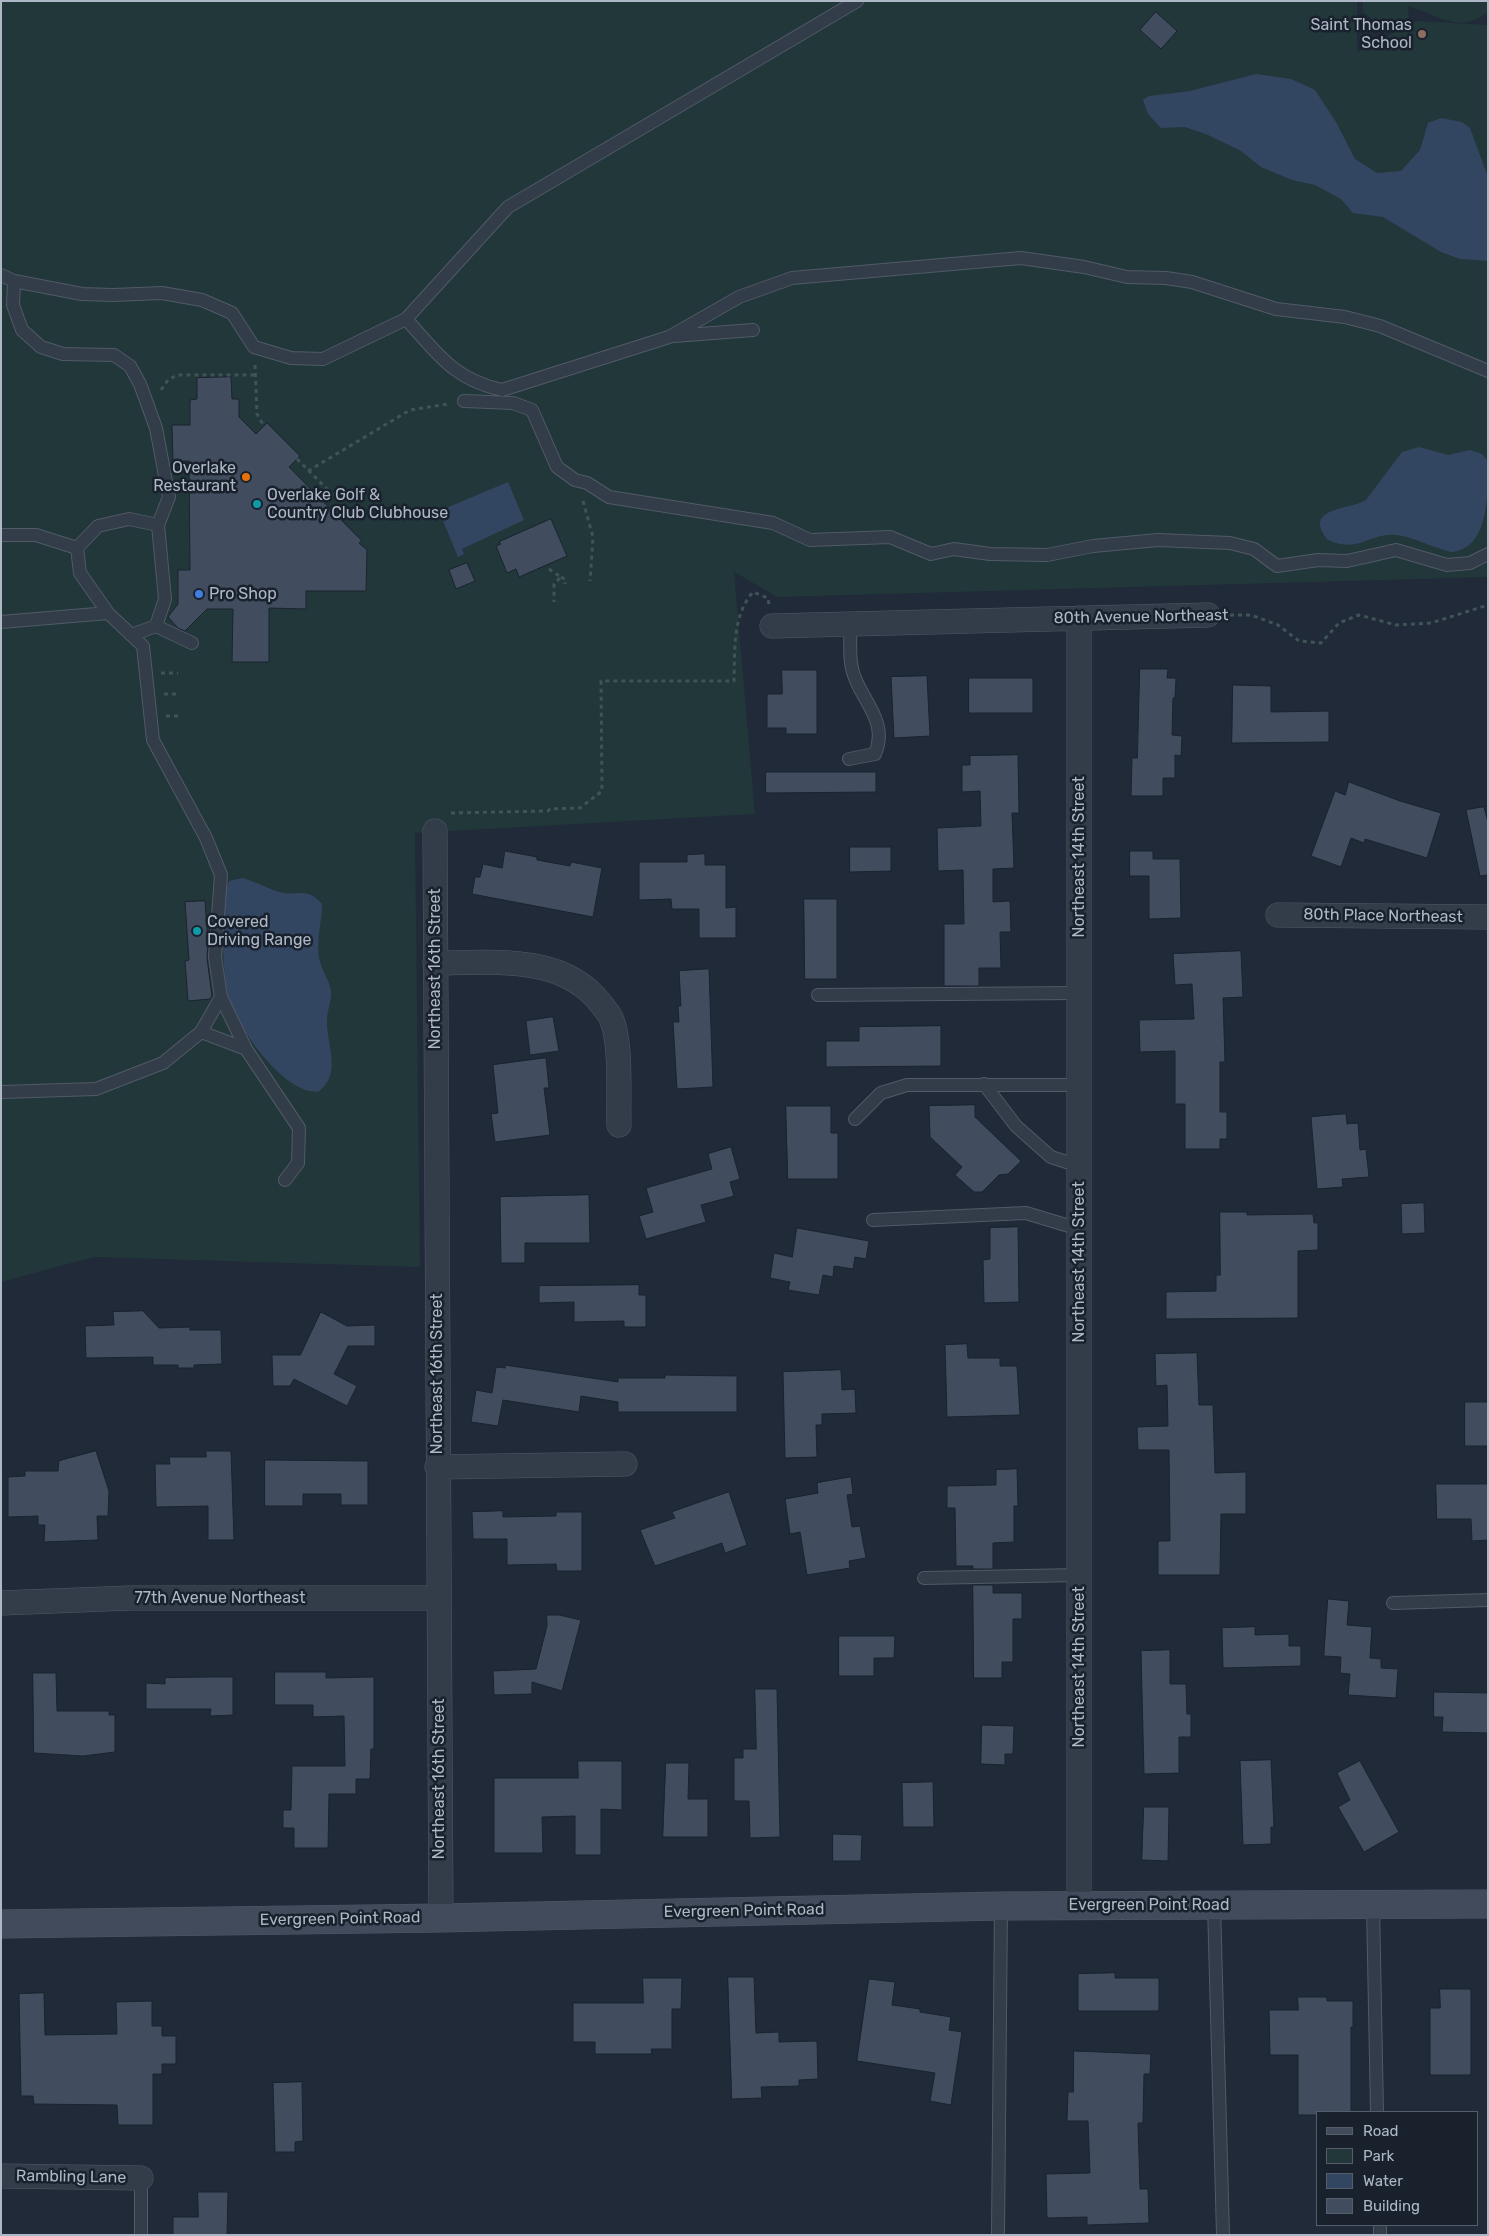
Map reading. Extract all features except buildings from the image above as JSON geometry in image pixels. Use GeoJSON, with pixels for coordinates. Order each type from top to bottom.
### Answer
{"type":"FeatureCollection","features":[{"type":"Feature","properties":{"kind":"street","name":"80th Avenue Northeast"},"geometry":{"type":"LineString","coordinates":[[772,626],[1208,615]]}},
{"type":"Feature","properties":{"kind":"street","name":"Northeast 14th Street"},"geometry":{"type":"LineString","coordinates":[[1079,618],[1079,1905]]}},
{"type":"Feature","properties":{"kind":"street","name":"Northeast 16th Street"},"geometry":{"type":"LineString","coordinates":[[435,831],[437,1467],[441,1918]]}},
{"type":"Feature","properties":{"kind":"street","name":"80th Place Northeast"},"geometry":{"type":"LineString","coordinates":[[1278,915],[1488,917]]}},
{"type":"Feature","properties":{"kind":"street"},"geometry":{"type":"LineString","coordinates":[[435,963],[520,964],[545,967],[573,979],[594,994],[611,1018],[617,1044],[619,1124]]}},
{"type":"Feature","properties":{"kind":"street"},"geometry":{"type":"LineString","coordinates":[[437,1467],[625,1464]]}},
{"type":"Feature","properties":{"kind":"street","name":"77th Avenue Northeast"},"geometry":{"type":"LineString","coordinates":[[1,1603],[38,1600],[138,1598],[438,1598]]}},
{"type":"Feature","properties":{"kind":"street","name":"Evergreen Point Road"},"geometry":{"type":"LineString","coordinates":[[1,1924],[441,1918],[1001,1906],[1488,1904]]}},
{"type":"Feature","properties":{"kind":"street","name":"Rambling Lane"},"geometry":{"type":"LineString","coordinates":[[1,2176],[141,2178]]}},
{"type":"Feature","properties":{"kind":"lane"},"geometry":{"type":"LineString","coordinates":[[1,275],[14,281],[82,294],[162,293],[202,300],[232,313],[254,347],[291,358],[323,359],[406,319],[508,207],[857,1]]}},
{"type":"Feature","properties":{"kind":"lane"},"geometry":{"type":"LineString","coordinates":[[406,319],[456,372],[482,385],[502,390],[669,337],[739,297],[792,278],[1021,258],[1084,267],[1127,277],[1166,278],[1192,282],[1276,309],[1345,317],[1380,326],[1488,371]]}},
{"type":"Feature","properties":{"kind":"lane"},"geometry":{"type":"LineString","coordinates":[[14,281],[12,305],[22,330],[41,346],[63,354],[114,355],[130,366],[140,384],[153,418],[170,498],[158,525],[165,599],[156,626]]}},
{"type":"Feature","properties":{"kind":"lane"},"geometry":{"type":"LineString","coordinates":[[669,337],[753,330]]}},
{"type":"Feature","properties":{"kind":"lane"},"geometry":{"type":"LineString","coordinates":[[464,401],[482,385]]}},
{"type":"Feature","properties":{"kind":"lane"},"geometry":{"type":"LineString","coordinates":[[464,401],[513,403],[532,410],[556,467],[575,480],[587,483],[609,497],[628,501],[647,501],[773,523],[810,540],[890,537],[931,554],[954,549],[990,554],[1047,555],[1093,546],[1158,540],[1230,543],[1254,549],[1277,566],[1318,560],[1347,561],[1396,550],[1447,565],[1470,563],[1488,554]]}},
{"type":"Feature","properties":{"kind":"lane"},"geometry":{"type":"LineString","coordinates":[[77,548],[98,526],[128,519],[158,525]]}},
{"type":"Feature","properties":{"kind":"lane"},"geometry":{"type":"LineString","coordinates":[[1,535],[36,536],[77,548]]}},
{"type":"Feature","properties":{"kind":"lane"},"geometry":{"type":"LineString","coordinates":[[77,548],[80,572],[108,614],[143,646],[153,740],[206,838],[221,875],[214,956],[220,997],[246,1049],[299,1128],[298,1163],[285,1180]]}},
{"type":"Feature","properties":{"kind":"lane"},"geometry":{"type":"LineString","coordinates":[[3,624],[108,614]]}},
{"type":"Feature","properties":{"kind":"lane"},"geometry":{"type":"LineString","coordinates":[[849,760],[875,754],[878,746],[879,732],[876,718],[854,678],[850,624]]}},
{"type":"Feature","properties":{"kind":"lane"},"geometry":{"type":"LineString","coordinates":[[131,635],[156,626],[192,643]]}},
{"type":"Feature","properties":{"kind":"lane"},"geometry":{"type":"LineString","coordinates":[[818,995],[1079,993]]}},
{"type":"Feature","properties":{"kind":"lane"},"geometry":{"type":"LineString","coordinates":[[1,1092],[96,1089],[163,1063],[200,1032],[220,997]]}},
{"type":"Feature","properties":{"kind":"lane"},"geometry":{"type":"LineString","coordinates":[[200,1032],[246,1049]]}},
{"type":"Feature","properties":{"kind":"lane"},"geometry":{"type":"LineString","coordinates":[[984,1084],[1016,1126],[1051,1157],[1079,1166]]}},
{"type":"Feature","properties":{"kind":"lane"},"geometry":{"type":"LineString","coordinates":[[855,1118],[881,1094],[907,1085],[1079,1086]]}},
{"type":"Feature","properties":{"kind":"lane"},"geometry":{"type":"LineString","coordinates":[[872,1220],[1026,1213],[1079,1229]]}},
{"type":"Feature","properties":{"kind":"lane"},"geometry":{"type":"LineString","coordinates":[[924,1578],[1079,1575]]}},
{"type":"Feature","properties":{"kind":"lane"},"geometry":{"type":"LineString","coordinates":[[1393,1603],[1488,1600]]}},
{"type":"Feature","properties":{"kind":"lane"},"geometry":{"type":"LineString","coordinates":[[1214,1905],[1223,2235]]}},
{"type":"Feature","properties":{"kind":"lane"},"geometry":{"type":"LineString","coordinates":[[1372,1905],[1377,2111]]}},
{"type":"Feature","properties":{"kind":"lane"},"geometry":{"type":"LineString","coordinates":[[998,2235],[1001,1906]]}},
{"type":"Feature","properties":{"kind":"lane"},"geometry":{"type":"LineString","coordinates":[[141,2178],[141,2235]]}},
{"type":"Feature","properties":{"kind":"path"},"geometry":{"type":"LineString","coordinates":[[254,347],[257,414],[264,426]]}},
{"type":"Feature","properties":{"kind":"path"},"geometry":{"type":"LineString","coordinates":[[153,418],[159,416],[158,399],[162,386],[177,375],[256,375]]}},
{"type":"Feature","properties":{"kind":"path"},"geometry":{"type":"LineString","coordinates":[[308,471],[410,410],[464,401]]}},
{"type":"Feature","properties":{"kind":"path"},"geometry":{"type":"LineString","coordinates":[[297,459],[353,514]]}},
{"type":"Feature","properties":{"kind":"path"},"geometry":{"type":"LineString","coordinates":[[575,480],[586,509],[593,537],[590,581]]}},
{"type":"Feature","properties":{"kind":"path"},"geometry":{"type":"LineString","coordinates":[[549,569],[565,580],[565,584]]}},
{"type":"Feature","properties":{"kind":"path"},"geometry":{"type":"LineString","coordinates":[[554,602],[554,584],[561,577]]}},
{"type":"Feature","properties":{"kind":"path"},"geometry":{"type":"LineString","coordinates":[[451,813],[548,812],[550,808],[580,808],[602,791],[601,681],[734,681],[736,626],[747,598],[753,592],[768,598],[772,626]]}},
{"type":"Feature","properties":{"kind":"path","name":"80th Avenue Northeast"},"geometry":{"type":"LineString","coordinates":[[1208,615],[1251,615],[1278,625],[1299,641],[1321,643],[1340,623],[1359,615],[1396,625],[1431,623],[1488,605]]}},
{"type":"Feature","properties":{"kind":"path"},"geometry":{"type":"LineString","coordinates":[[161,673],[178,673]]}},
{"type":"Feature","properties":{"kind":"path"},"geometry":{"type":"LineString","coordinates":[[161,694],[178,694]]}},
{"type":"Feature","properties":{"kind":"green space"},"geometry":{"type":"Polygon","coordinates":[[[1,1],[1357,1],[1357,52],[1397,31],[1388,32],[1363,12],[1363,1],[1488,1],[1488,12],[1477,19],[1467,22],[1448,21],[1408,6],[1409,25],[1416,21],[1488,25],[1488,577],[777,597],[734,572],[755,814],[415,833],[420,1267],[94,1257],[1,1282],[1,1]]]}},
{"type":"Feature","properties":{"kind":"water"},"geometry":{"type":"Polygon","coordinates":[[[1256,74],[1291,79],[1315,90],[1336,122],[1355,159],[1377,173],[1401,171],[1420,150],[1428,123],[1441,118],[1462,122],[1470,128],[1488,177],[1488,261],[1460,259],[1441,252],[1383,217],[1353,213],[1341,199],[1315,185],[1292,180],[1261,167],[1241,151],[1208,135],[1185,127],[1161,128],[1148,114],[1143,100],[1149,96],[1190,91],[1256,74]]]}},
{"type":"Feature","properties":{"kind":"water"},"geometry":{"type":"Polygon","coordinates":[[[1419,447],[1448,455],[1470,450],[1482,454],[1487,460],[1487,503],[1480,530],[1473,541],[1464,549],[1451,552],[1395,535],[1386,535],[1348,545],[1328,540],[1321,529],[1320,521],[1324,515],[1366,500],[1402,452],[1419,447]]]}},
{"type":"Feature","properties":{"kind":"water"},"geometry":{"type":"Polygon","coordinates":[[[508,482],[524,520],[462,549],[464,554],[458,557],[439,511],[508,482]]]}},
{"type":"Feature","properties":{"kind":"water"},"geometry":{"type":"Polygon","coordinates":[[[242,878],[279,892],[311,895],[322,904],[318,947],[321,965],[331,990],[327,1029],[332,1068],[326,1085],[318,1092],[305,1090],[291,1082],[268,1062],[239,1021],[228,995],[223,954],[224,906],[229,881],[242,878]]]}},
{"type":"Feature","properties":{"kind":"place","name":"Saint Thomas School"},"geometry":{"type":"Point","coordinates":[1422,34]}},
{"type":"Feature","properties":{"kind":"place","name":"Overlake Restaurant"},"geometry":{"type":"Point","coordinates":[246,477]}},
{"type":"Feature","properties":{"kind":"place","name":"Overlake Golf & Country Club Clubhouse"},"geometry":{"type":"Point","coordinates":[257,504]}},
{"type":"Feature","properties":{"kind":"place","name":"Pro Shop"},"geometry":{"type":"Point","coordinates":[199,594]}},
{"type":"Feature","properties":{"kind":"place","name":"Covered Driving Range"},"geometry":{"type":"Point","coordinates":[197,931]}}]}
